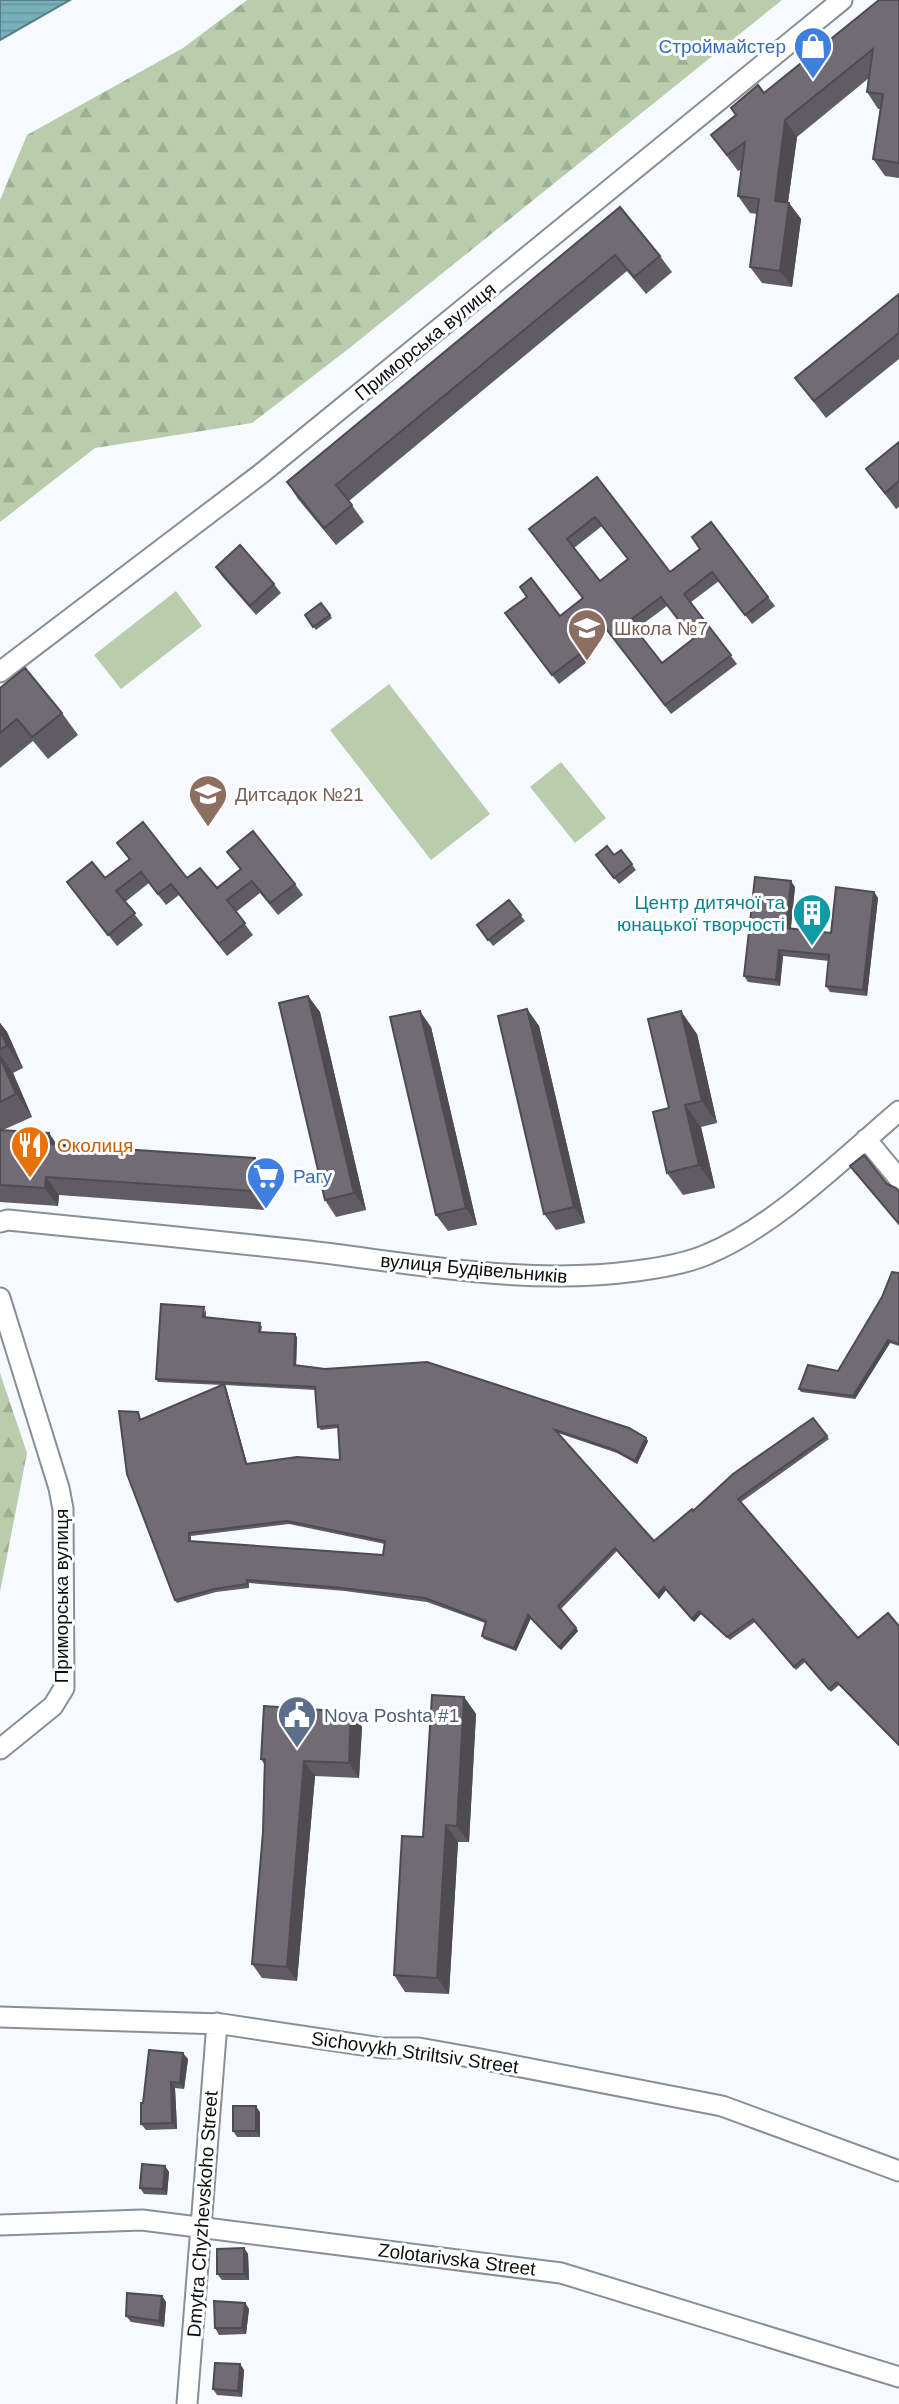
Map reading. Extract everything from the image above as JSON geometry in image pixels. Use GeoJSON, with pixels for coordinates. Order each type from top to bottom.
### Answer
{"type":"FeatureCollection","features":[{"type":"Feature","properties":{"kind":"street","name":"Приморська вулиця"},"geometry":{"type":"LineString","coordinates":[[0,672],[262,473],[842,0]]}},
{"type":"Feature","properties":{"kind":"street","name":"вулиця Будівельників"},"geometry":{"type":"LineString","coordinates":[[0,1222],[8,1220],[312,1252],[434,1268],[560,1277],[663,1268],[708,1254],[732,1242],[792,1202],[899,1111]]}},
{"type":"Feature","properties":{"kind":"street"},"geometry":{"type":"LineString","coordinates":[[866,1139],[899,1179]]}},
{"type":"Feature","properties":{"kind":"street","name":"Приморська вулиця"},"geometry":{"type":"LineString","coordinates":[[0,1298],[60,1488],[63,1509],[64,1688],[53,1706],[0,1749]]}},
{"type":"Feature","properties":{"kind":"street","name":"Sichovykh Striltsiv Street"},"geometry":{"type":"LineString","coordinates":[[0,2017],[216,2023],[382,2048],[418,2048],[722,2106],[899,2171]]}},
{"type":"Feature","properties":{"kind":"street","name":"Dmytra Chyzhevskoho Street"},"geometry":{"type":"LineString","coordinates":[[187,2404],[216,2023]]}},
{"type":"Feature","properties":{"kind":"street","name":"Zolotarivska Street"},"geometry":{"type":"LineString","coordinates":[[0,2225],[142,2220],[561,2273],[899,2377]]}},
{"type":"Feature","properties":{"kind":"green space"},"geometry":{"type":"Polygon","coordinates":[[[247,0],[782,0],[347,350],[252,423],[95,448],[0,522],[0,200],[27,135],[183,48],[247,0]]]}},
{"type":"Feature","properties":{"kind":"green space"},"geometry":{"type":"Polygon","coordinates":[[[176,591],[202,626],[121,689],[94,655],[176,591]]]}},
{"type":"Feature","properties":{"kind":"green space"},"geometry":{"type":"Polygon","coordinates":[[[389,684],[490,814],[431,860],[330,730],[389,684]]]}},
{"type":"Feature","properties":{"kind":"green space"},"geometry":{"type":"Polygon","coordinates":[[[561,762],[606,818],[575,843],[530,787],[561,762]]]}},
{"type":"Feature","properties":{"kind":"green space"},"geometry":{"type":"Polygon","coordinates":[[[0,1373],[27,1453],[0,1592],[0,1373]]]}},
{"type":"Feature","properties":{"kind":"water"},"geometry":{"type":"Polygon","coordinates":[[[0,0],[70,0],[0,40],[0,0]]]}},
{"type":"Feature","properties":{"kind":"building"},"geometry":{"type":"Polygon","coordinates":[[[879,0],[899,0],[899,163],[873,159],[883,94],[867,92],[873,49],[785,120],[775,201],[789,203],[780,271],[750,267],[759,199],[738,196],[745,142],[727,155],[711,135],[736,115],[731,108],[758,85],[764,93],[879,0]]]}},
{"type":"Feature","properties":{"kind":"building"},"geometry":{"type":"Polygon","coordinates":[[[620,207],[660,256],[634,277],[615,255],[336,485],[352,505],[324,528],[287,482],[620,207]]]}},
{"type":"Feature","properties":{"kind":"building"},"geometry":{"type":"Polygon","coordinates":[[[899,294],[899,333],[814,401],[795,378],[899,294]]]}},
{"type":"Feature","properties":{"kind":"building"},"geometry":{"type":"Polygon","coordinates":[[[899,442],[899,481],[885,493],[866,469],[899,442]]]}},
{"type":"Feature","properties":{"kind":"building"},"geometry":{"type":"Polygon","coordinates":[[[597,477],[670,572],[700,549],[692,537],[711,522],[768,597],[745,615],[712,572],[684,594],[731,655],[665,705],[600,621],[576,639],[585,650],[552,675],[505,613],[527,597],[520,587],[531,578],[560,616],[583,598],[529,529],[597,477]],[[595,517],[567,539],[600,581],[628,559],[595,517]],[[661,597],[629,621],[662,663],[693,639],[661,597]]]}},
{"type":"Feature","properties":{"kind":"building"},"geometry":{"type":"Polygon","coordinates":[[[240,545],[274,584],[250,606],[216,567],[240,545]]]}},
{"type":"Feature","properties":{"kind":"building"},"geometry":{"type":"Polygon","coordinates":[[[321,603],[330,615],[313,627],[305,615],[321,603]]]}},
{"type":"Feature","properties":{"kind":"building"},"geometry":{"type":"Polygon","coordinates":[[[25,668],[62,713],[32,737],[17,719],[0,733],[0,688],[25,668]]]}},
{"type":"Feature","properties":{"kind":"building"},"geometry":{"type":"Polygon","coordinates":[[[143,822],[187,878],[200,868],[217,888],[241,869],[227,852],[253,831],[295,884],[270,903],[252,881],[227,900],[245,923],[219,944],[171,884],[158,894],[141,872],[116,891],[135,913],[108,935],[67,882],[92,862],[105,878],[130,859],[117,843],[143,822]]]}},
{"type":"Feature","properties":{"kind":"building"},"geometry":{"type":"Polygon","coordinates":[[[607,846],[614,855],[621,850],[632,864],[614,878],[596,855],[607,846]]]}},
{"type":"Feature","properties":{"kind":"building","name":"Центр дитячої та юнацької творчості"},"geometry":{"type":"Polygon","coordinates":[[[755,877],[791,881],[786,928],[831,933],[836,887],[874,892],[863,990],[826,986],[829,955],[779,950],[776,980],[744,976],[755,877]]]}},
{"type":"Feature","properties":{"kind":"building"},"geometry":{"type":"Polygon","coordinates":[[[509,900],[521,915],[488,940],[477,925],[509,900]]]}},
{"type":"Feature","properties":{"kind":"building"},"geometry":{"type":"Polygon","coordinates":[[[308,996],[354,1193],[325,1200],[279,1003],[308,996]]]}},
{"type":"Feature","properties":{"kind":"building"},"geometry":{"type":"Polygon","coordinates":[[[527,1009],[574,1207],[544,1214],[498,1016],[527,1009]]]}},
{"type":"Feature","properties":{"kind":"building"},"geometry":{"type":"Polygon","coordinates":[[[420,1011],[466,1208],[436,1215],[390,1017],[420,1011]]]}},
{"type":"Feature","properties":{"kind":"building"},"geometry":{"type":"Polygon","coordinates":[[[681,1011],[702,1101],[685,1105],[699,1165],[667,1173],[653,1112],[669,1108],[648,1019],[681,1011]]]}},
{"type":"Feature","properties":{"kind":"building"},"geometry":{"type":"Polygon","coordinates":[[[0,1030],[7,1046],[0,1049],[0,1030]]]}},
{"type":"Feature","properties":{"kind":"building"},"geometry":{"type":"Polygon","coordinates":[[[0,1057],[16,1094],[0,1102],[0,1057]]]}},
{"type":"Feature","properties":{"kind":"building"},"geometry":{"type":"Polygon","coordinates":[[[0,1130],[49,1133],[48,1144],[255,1158],[253,1191],[46,1177],[45,1188],[0,1185],[0,1130]]]}},
{"type":"Feature","properties":{"kind":"building"},"geometry":{"type":"Polygon","coordinates":[[[864,1155],[887,1184],[899,1192],[899,1224],[850,1166],[864,1155]]]}},
{"type":"Feature","properties":{"kind":"building"},"geometry":{"type":"Polygon","coordinates":[[[892,1272],[899,1273],[899,1344],[888,1340],[853,1396],[799,1389],[808,1365],[838,1371],[882,1297],[892,1272]]]}},
{"type":"Feature","properties":{"kind":"building"},"geometry":{"type":"Polygon","coordinates":[[[161,1304],[204,1307],[203,1317],[260,1323],[259,1332],[295,1334],[294,1365],[325,1369],[427,1362],[629,1428],[646,1438],[635,1461],[615,1450],[555,1430],[654,1541],[692,1509],[693,1511],[733,1474],[813,1418],[827,1436],[738,1499],[858,1638],[888,1613],[899,1626],[899,1745],[837,1682],[829,1689],[803,1659],[794,1667],[753,1619],[727,1637],[699,1611],[692,1619],[664,1587],[657,1595],[615,1548],[558,1606],[576,1628],[559,1647],[528,1615],[514,1648],[482,1636],[486,1621],[425,1598],[247,1580],[247,1584],[214,1589],[175,1600],[127,1474],[119,1411],[138,1412],[140,1420],[224,1384],[246,1464],[297,1457],[340,1460],[338,1425],[318,1427],[315,1387],[156,1379],[161,1304]],[[287,1521],[189,1533],[189,1541],[383,1555],[385,1541],[287,1521]]]}},
{"type":"Feature","properties":{"kind":"building"},"geometry":{"type":"Polygon","coordinates":[[[432,1695],[464,1697],[457,1826],[446,1825],[437,1978],[394,1975],[402,1836],[423,1837],[432,1695]]]}},
{"type":"Feature","properties":{"kind":"building"},"geometry":{"type":"Polygon","coordinates":[[[264,1706],[351,1712],[349,1763],[304,1761],[287,1967],[252,1964],[263,1832],[265,1759],[261,1759],[264,1706]]]}},
{"type":"Feature","properties":{"kind":"building"},"geometry":{"type":"Polygon","coordinates":[[[149,2050],[183,2053],[180,2083],[171,2082],[172,2123],[141,2124],[141,2103],[149,2050]]]}},
{"type":"Feature","properties":{"kind":"building"},"geometry":{"type":"Polygon","coordinates":[[[233,2106],[256,2106],[256,2131],[233,2131],[233,2106]]]}},
{"type":"Feature","properties":{"kind":"building"},"geometry":{"type":"Polygon","coordinates":[[[142,2164],[165,2166],[163,2189],[140,2188],[142,2164]]]}},
{"type":"Feature","properties":{"kind":"building"},"geometry":{"type":"Polygon","coordinates":[[[244,2248],[244,2274],[217,2274],[217,2249],[244,2248]]]}},
{"type":"Feature","properties":{"kind":"building"},"geometry":{"type":"Polygon","coordinates":[[[127,2293],[162,2296],[159,2321],[126,2316],[127,2293]]]}},
{"type":"Feature","properties":{"kind":"building"},"geometry":{"type":"Polygon","coordinates":[[[214,2301],[245,2303],[242,2328],[215,2328],[214,2301]]]}},
{"type":"Feature","properties":{"kind":"building"},"geometry":{"type":"Polygon","coordinates":[[[215,2363],[240,2364],[238,2391],[213,2389],[215,2363]]]}},
{"type":"Feature","properties":{"kind":"place","name":"Строймайстер"},"geometry":{"type":"Point","coordinates":[813,80]}},
{"type":"Feature","properties":{"kind":"place","name":"Школа №7"},"geometry":{"type":"Point","coordinates":[587,662]}},
{"type":"Feature","properties":{"kind":"place","name":"Дитсадок №21"},"geometry":{"type":"Point","coordinates":[208,828]}},
{"type":"Feature","properties":{"kind":"place","name":"Центр дитячої та юнацької творчості"},"geometry":{"type":"Point","coordinates":[812,947]}},
{"type":"Feature","properties":{"kind":"place","name":"Околиця"},"geometry":{"type":"Point","coordinates":[30,1179]}},
{"type":"Feature","properties":{"kind":"place","name":"Рагу"},"geometry":{"type":"Point","coordinates":[266,1210]}},
{"type":"Feature","properties":{"kind":"place","name":"Nova Poshta #1"},"geometry":{"type":"Point","coordinates":[297,1749]}}]}
